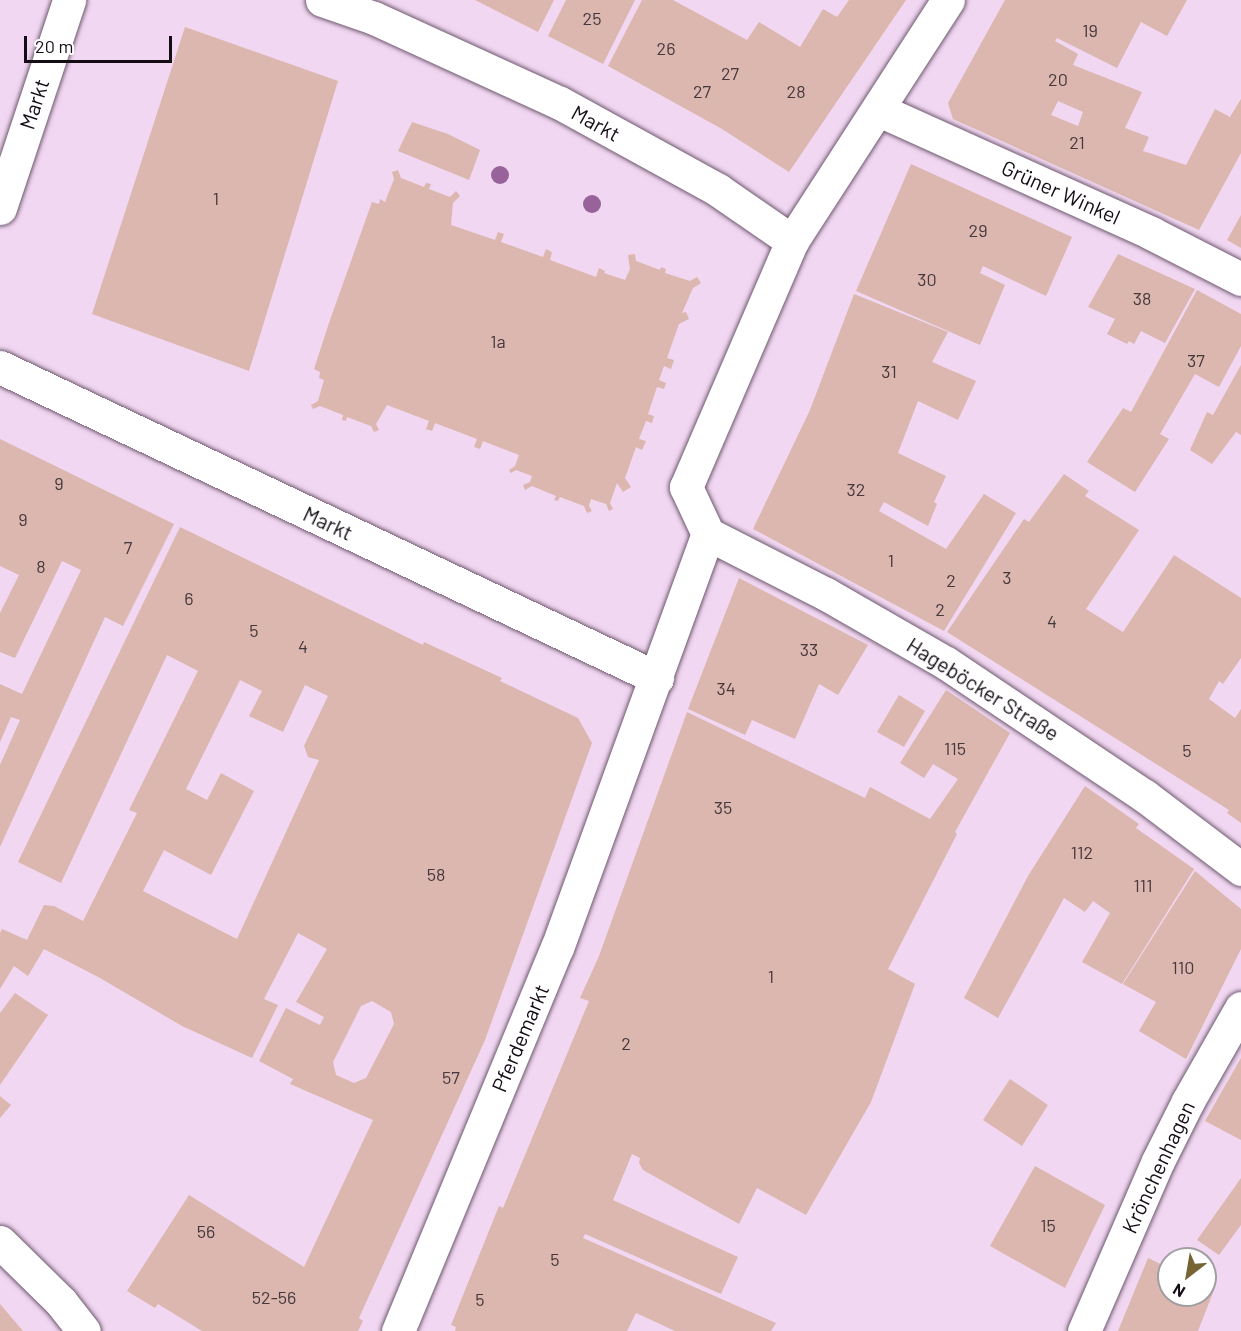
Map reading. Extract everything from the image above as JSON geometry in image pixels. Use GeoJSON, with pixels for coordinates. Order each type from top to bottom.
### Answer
{"type":"FeatureCollection","features":[{"type":"Feature","properties":{"kind":"street","name":"Markt"},"geometry":{"type":"LineString","coordinates":[[0,208],[69,0]]}},
{"type":"Feature","properties":{"kind":"street","name":"Markt"},"geometry":{"type":"LineString","coordinates":[[322,0],[374,18],[560,103],[718,190],[792,241]]}},
{"type":"Feature","properties":{"kind":"street"},"geometry":{"type":"LineString","coordinates":[[657,678],[708,534],[686,487],[792,241],[879,110],[948,0]]}},
{"type":"Feature","properties":{"kind":"street","name":"Grüner Winkel"},"geometry":{"type":"LineString","coordinates":[[879,110],[1151,233],[1241,279]]}},
{"type":"Feature","properties":{"kind":"street","name":"Markt"},"geometry":{"type":"LineString","coordinates":[[0,367],[657,678]]}},
{"type":"Feature","properties":{"kind":"street","name":"Hageböcker Straße"},"geometry":{"type":"LineString","coordinates":[[708,534],[826,594],[946,663],[1145,796],[1241,869]]}},
{"type":"Feature","properties":{"kind":"street","name":"Pferdemarkt"},"geometry":{"type":"LineString","coordinates":[[398,1331],[557,948],[657,678]]}},
{"type":"Feature","properties":{"kind":"street","name":"Krönchenhagen"},"geometry":{"type":"LineString","coordinates":[[1084,1331],[1158,1161],[1188,1101],[1241,1008]]}},
{"type":"Feature","properties":{"kind":"street"},"geometry":{"type":"LineString","coordinates":[[0,1242],[61,1302],[84,1331]]}},
{"type":"Feature","properties":{"kind":"building"},"geometry":{"type":"Polygon","coordinates":[[[475,0],[554,0],[538,32],[475,0]]]}},
{"type":"Feature","properties":{"kind":"building"},"geometry":{"type":"Polygon","coordinates":[[[566,0],[635,0],[603,64],[548,36],[566,0]]]}},
{"type":"Feature","properties":{"kind":"building"},"geometry":{"type":"Polygon","coordinates":[[[642,0],[673,0],[747,40],[759,22],[800,47],[823,9],[837,17],[849,0],[906,0],[789,172],[722,129],[608,66],[642,0]]]}},
{"type":"Feature","properties":{"kind":"building"},"geometry":{"type":"Polygon","coordinates":[[[1005,0],[1187,0],[1167,36],[1141,22],[1117,68],[1057,38],[1055,41],[1078,54],[1073,65],[1142,92],[1125,128],[1149,137],[1143,151],[1186,165],[1215,109],[1230,117],[1241,99],[1241,153],[1199,230],[953,119],[948,103],[1005,0]],[[1058,101],[1051,115],[1078,126],[1083,112],[1058,101]]]}},
{"type":"Feature","properties":{"kind":"building"},"geometry":{"type":"Polygon","coordinates":[[[185,27],[338,81],[249,371],[92,314],[185,27]]]}},
{"type":"Feature","properties":{"kind":"building"},"geometry":{"type":"Polygon","coordinates":[[[412,122],[448,134],[480,150],[469,180],[398,151],[412,122]]]}},
{"type":"Feature","properties":{"kind":"building"},"geometry":{"type":"Polygon","coordinates":[[[911,164],[1072,237],[1046,296],[983,266],[980,273],[1005,285],[980,345],[856,291],[911,164]]]}},
{"type":"Feature","properties":{"kind":"building"},"geometry":{"type":"Polygon","coordinates":[[[398,170],[401,178],[424,187],[426,183],[431,184],[429,189],[450,197],[456,191],[460,196],[453,203],[451,225],[495,240],[498,232],[504,234],[501,242],[543,257],[546,249],[552,252],[550,260],[596,277],[599,268],[605,271],[604,273],[625,280],[630,269],[628,255],[635,254],[636,261],[660,270],[661,267],[666,269],[665,273],[690,281],[697,277],[701,283],[693,288],[682,313],[686,312],[689,319],[679,324],[667,358],[674,360],[671,369],[664,366],[659,380],[666,383],[664,389],[657,387],[648,414],[654,416],[652,423],[646,421],[639,439],[646,441],[642,450],[636,447],[625,478],[631,487],[623,492],[617,483],[610,503],[613,509],[609,511],[606,504],[591,499],[589,506],[592,511],[587,513],[584,506],[560,497],[558,501],[554,500],[556,496],[532,486],[525,490],[523,485],[530,482],[532,476],[516,470],[511,473],[509,470],[515,466],[519,455],[483,441],[480,449],[474,447],[477,439],[435,423],[432,431],[426,429],[429,421],[387,405],[376,424],[379,430],[374,432],[371,426],[347,417],[346,421],[342,420],[343,415],[320,406],[313,409],[311,405],[318,401],[324,380],[319,378],[320,372],[314,369],[372,202],[379,204],[380,199],[385,202],[394,179],[392,172],[398,170]]]}},
{"type":"Feature","properties":{"kind":"building"},"geometry":{"type":"Polygon","coordinates":[[[1241,215],[1241,248],[1227,240],[1241,215]]]}},
{"type":"Feature","properties":{"kind":"building"},"geometry":{"type":"Polygon","coordinates":[[[1118,254],[1195,289],[1165,343],[1141,331],[1134,344],[1129,341],[1127,344],[1107,334],[1115,319],[1088,307],[1118,254]]]}},
{"type":"Feature","properties":{"kind":"building"},"geometry":{"type":"Polygon","coordinates":[[[1197,290],[1241,314],[1241,346],[1219,387],[1195,374],[1160,434],[1169,439],[1135,492],[1087,462],[1123,408],[1131,412],[1197,290]]]}},
{"type":"Feature","properties":{"kind":"building"},"geometry":{"type":"Polygon","coordinates":[[[854,294],[948,332],[932,362],[976,381],[958,420],[918,401],[898,453],[946,476],[934,502],[937,504],[928,526],[884,502],[879,511],[946,549],[984,494],[1016,513],[944,631],[753,529],[810,410],[854,294]]]}},
{"type":"Feature","properties":{"kind":"building"},"geometry":{"type":"Polygon","coordinates":[[[1241,365],[1241,435],[1236,432],[1212,464],[1190,450],[1207,412],[1213,415],[1241,365]]]}},
{"type":"Feature","properties":{"kind":"building"},"geometry":{"type":"Polygon","coordinates":[[[0,439],[174,524],[123,626],[105,617],[0,847],[0,765],[20,720],[11,717],[0,742],[0,684],[22,694],[81,570],[62,561],[15,658],[0,652],[0,613],[19,575],[0,566],[0,439]]]}},
{"type":"Feature","properties":{"kind":"building"},"geometry":{"type":"Polygon","coordinates":[[[1064,474],[1089,491],[1085,496],[1139,530],[1086,609],[1123,632],[1174,555],[1241,598],[1241,658],[1223,684],[1219,681],[1209,699],[1235,718],[1241,709],[1241,823],[1227,813],[1229,810],[947,632],[1024,519],[1029,522],[1064,474]]]}},
{"type":"Feature","properties":{"kind":"building"},"geometry":{"type":"Polygon","coordinates":[[[180,527],[423,645],[424,642],[502,678],[500,681],[578,718],[592,743],[485,1040],[359,1318],[363,1321],[358,1331],[202,1331],[158,1304],[155,1308],[127,1291],[189,1195],[304,1267],[373,1120],[290,1084],[293,1079],[259,1061],[286,1008],[320,1025],[324,1017],[296,1002],[327,949],[298,933],[264,999],[278,1005],[252,1058],[182,1026],[100,978],[44,949],[28,976],[14,966],[0,989],[0,933],[2,929],[27,940],[44,905],[54,906],[83,921],[137,813],[129,810],[198,671],[167,655],[61,883],[18,862],[180,527]],[[240,680],[186,789],[207,800],[221,773],[254,791],[211,875],[164,850],[143,891],[237,939],[319,760],[308,757],[304,746],[328,696],[305,685],[283,732],[249,716],[262,691],[240,680]],[[372,1001],[361,1006],[333,1062],[336,1075],[354,1083],[366,1078],[394,1024],[391,1012],[372,1001]]]}},
{"type":"Feature","properties":{"kind":"building"},"geometry":{"type":"Polygon","coordinates":[[[739,578],[868,645],[838,695],[819,684],[795,739],[752,720],[745,735],[688,709],[739,578]]]}},
{"type":"Feature","properties":{"kind":"building"},"geometry":{"type":"Polygon","coordinates":[[[946,690],[1010,733],[955,832],[957,834],[888,969],[915,984],[871,1102],[806,1215],[757,1188],[739,1224],[643,1170],[639,1163],[640,1158],[632,1154],[613,1200],[738,1257],[721,1294],[585,1234],[583,1238],[776,1323],[771,1331],[675,1331],[636,1313],[627,1331],[455,1331],[456,1327],[451,1325],[499,1206],[503,1208],[589,1001],[580,998],[599,956],[687,712],[865,798],[870,787],[930,819],[958,779],[933,764],[924,778],[900,763],[946,690]]]}},
{"type":"Feature","properties":{"kind":"building"},"geometry":{"type":"Polygon","coordinates":[[[899,695],[925,711],[904,747],[877,732],[899,695]]]}},
{"type":"Feature","properties":{"kind":"building"},"geometry":{"type":"Polygon","coordinates":[[[1085,786],[1139,824],[1136,828],[1194,869],[1122,984],[1082,962],[1110,913],[1093,901],[1085,912],[1064,898],[998,1018],[964,998],[1028,876],[1085,786]]]}},
{"type":"Feature","properties":{"kind":"building"},"geometry":{"type":"Polygon","coordinates":[[[1195,871],[1241,909],[1241,949],[1186,1059],[1139,1031],[1156,1002],[1123,984],[1195,871]]]}},
{"type":"Feature","properties":{"kind":"building"},"geometry":{"type":"Polygon","coordinates":[[[15,993],[48,1015],[0,1085],[0,1013],[15,993]]]}},
{"type":"Feature","properties":{"kind":"building"},"geometry":{"type":"Polygon","coordinates":[[[1241,1058],[1241,1140],[1205,1121],[1241,1058]]]}},
{"type":"Feature","properties":{"kind":"building"},"geometry":{"type":"Polygon","coordinates":[[[1010,1079],[1048,1105],[1022,1146],[983,1120],[1010,1079]]]}},
{"type":"Feature","properties":{"kind":"building"},"geometry":{"type":"Polygon","coordinates":[[[0,1096],[11,1105],[0,1118],[0,1096]]]}},
{"type":"Feature","properties":{"kind":"building"},"geometry":{"type":"Polygon","coordinates":[[[1035,1166],[1105,1205],[1065,1288],[990,1246],[1035,1166]]]}},
{"type":"Feature","properties":{"kind":"building"},"geometry":{"type":"Polygon","coordinates":[[[1241,1178],[1241,1225],[1219,1255],[1217,1247],[1207,1247],[1197,1240],[1241,1178]]]}},
{"type":"Feature","properties":{"kind":"building"},"geometry":{"type":"Polygon","coordinates":[[[1148,1258],[1157,1262],[1157,1307],[1207,1307],[1198,1331],[1118,1331],[1148,1258]]]}},
{"type":"Feature","properties":{"kind":"building"},"geometry":{"type":"Polygon","coordinates":[[[0,1304],[23,1331],[0,1331],[0,1304]]]}}]}
